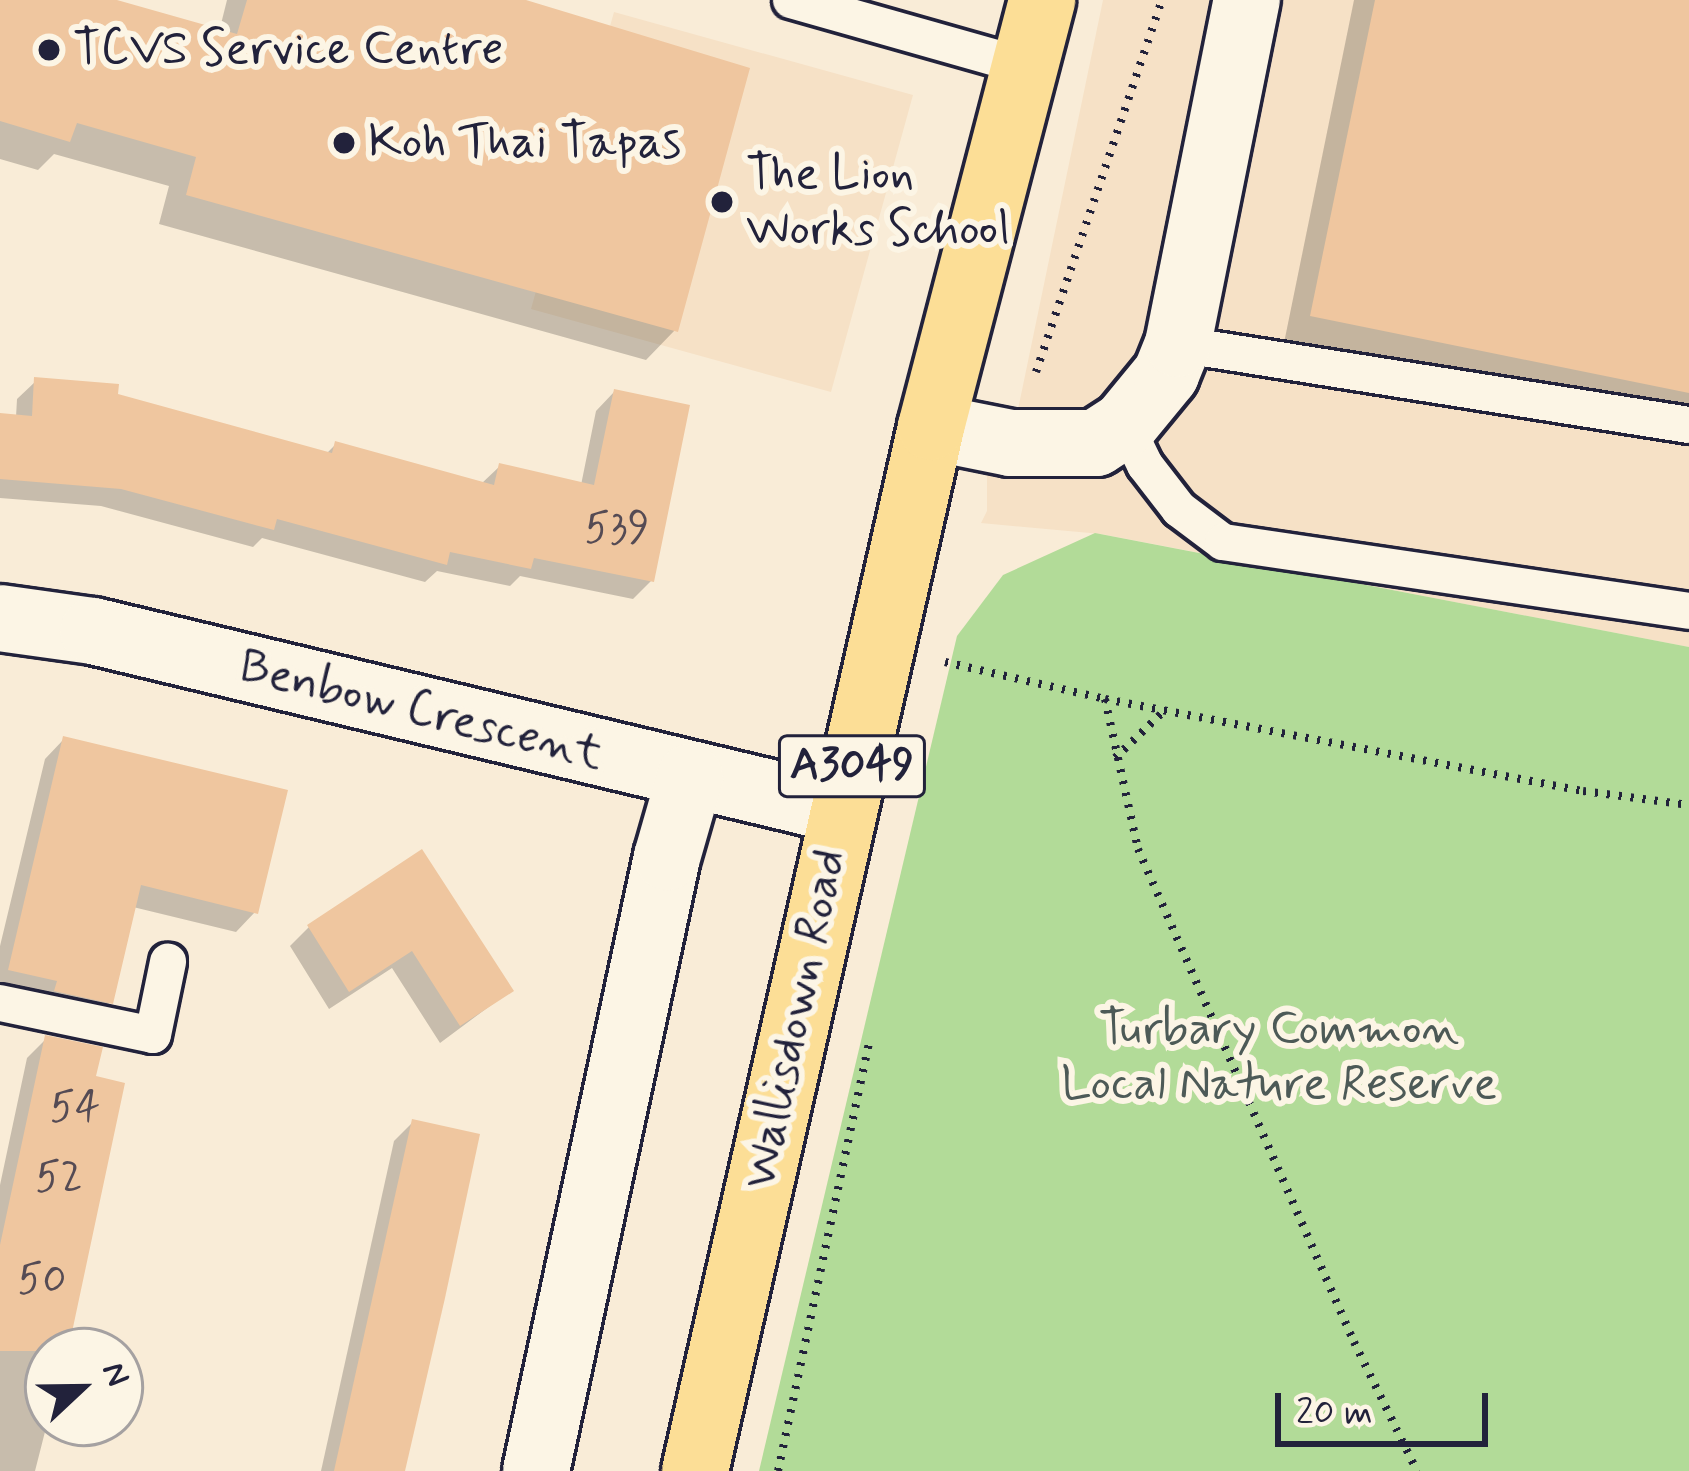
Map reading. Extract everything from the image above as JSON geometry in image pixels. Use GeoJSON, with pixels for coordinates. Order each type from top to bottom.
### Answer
{"type":"FeatureCollection","features":[{"type":"Feature","properties":{"kind":"main road","name":"Wallisdown Road"},"geometry":{"type":"LineString","coordinates":[[695,1471],[931,427],[1042,0]]}},
{"type":"Feature","properties":{"kind":"street"},"geometry":{"type":"LineString","coordinates":[[931,427],[1010,443],[1096,443],[1125,424],[1166,374],[1178,344],[1247,0]]}},
{"type":"Feature","properties":{"kind":"street","name":"Benbow Crescent"},"geometry":{"type":"LineString","coordinates":[[0,618],[93,631],[842,810]]}},
{"type":"Feature","properties":{"kind":"street"},"geometry":{"type":"LineString","coordinates":[[536,1471],[667,856],[690,777]]}},
{"type":"Feature","properties":{"kind":"lane"},"geometry":{"type":"LineString","coordinates":[[791,0],[1027,67]]}},
{"type":"Feature","properties":{"kind":"lane"},"geometry":{"type":"LineString","coordinates":[[1178,344],[1689,425]]}},
{"type":"Feature","properties":{"kind":"lane"},"geometry":{"type":"LineString","coordinates":[[1125,424],[1144,465],[1179,509],[1223,542],[1689,611]]}},
{"type":"Feature","properties":{"kind":"lane"},"geometry":{"type":"LineString","coordinates":[[0,1003],[153,1035],[168,962]]}},
{"type":"Feature","properties":{"kind":"path"},"geometry":{"type":"LineString","coordinates":[[1010,443],[1162,0]]}},
{"type":"Feature","properties":{"kind":"path"},"geometry":{"type":"LineString","coordinates":[[951,662],[1105,699],[1583,791],[1689,805]]}},
{"type":"Feature","properties":{"kind":"path"},"geometry":{"type":"LineString","coordinates":[[1105,699],[1138,849],[1354,1342],[1417,1471]]}},
{"type":"Feature","properties":{"kind":"path"},"geometry":{"type":"LineString","coordinates":[[1115,758],[1166,710]]}},
{"type":"Feature","properties":{"kind":"shaded area"},"geometry":{"type":"Polygon","coordinates":[[[1103,0],[1689,0],[1689,647],[1101,534],[981,523],[987,511],[987,437],[1011,443],[1103,0]]]}},
{"type":"Feature","properties":{"kind":"shaded area","name":"The Lion Works School"},"geometry":{"type":"Polygon","coordinates":[[[614,12],[913,95],[831,392],[531,309],[614,12]]]}},
{"type":"Feature","properties":{"kind":"green space","name":"Turbary Common Local Nature Reserve"},"geometry":{"type":"Polygon","coordinates":[[[1095,533],[1689,647],[1689,1471],[759,1471],[957,636],[1003,575],[1095,533]]]}},
{"type":"Feature","properties":{"kind":"building"},"geometry":{"type":"Polygon","coordinates":[[[0,0],[117,0],[237,34],[247,0],[526,0],[750,68],[678,332],[186,195],[196,157],[77,123],[70,142],[0,121],[0,0]]]}},
{"type":"Feature","properties":{"kind":"building"},"geometry":{"type":"Polygon","coordinates":[[[1375,0],[1689,0],[1689,393],[1310,316],[1375,0]]]}},
{"type":"Feature","properties":{"kind":"building"},"geometry":{"type":"Polygon","coordinates":[[[34,377],[119,384],[118,394],[332,453],[335,441],[494,485],[499,463],[594,485],[614,389],[690,405],[654,582],[534,558],[531,569],[450,552],[447,565],[277,519],[274,530],[121,489],[0,479],[0,413],[32,416],[34,377]]]}},
{"type":"Feature","properties":{"kind":"building"},"geometry":{"type":"Polygon","coordinates":[[[63,736],[288,790],[258,914],[141,885],[113,1004],[54,991],[57,981],[8,970],[63,736]]]}},
{"type":"Feature","properties":{"kind":"building"},"geometry":{"type":"Polygon","coordinates":[[[422,849],[514,991],[460,1026],[412,951],[349,992],[307,925],[422,849]]]}},
{"type":"Feature","properties":{"kind":"building"},"geometry":{"type":"Polygon","coordinates":[[[45,1035],[103,1047],[96,1076],[125,1083],[73,1327],[24,1327],[24,1351],[0,1351],[0,1245],[45,1035]]]}},
{"type":"Feature","properties":{"kind":"building"},"geometry":{"type":"Polygon","coordinates":[[[412,1119],[480,1134],[445,1298],[405,1471],[334,1471],[412,1119]]]}},
{"type":"Feature","properties":{"kind":"place","name":"TCVS Service Centre"},"geometry":{"type":"Point","coordinates":[49,50]}},
{"type":"Feature","properties":{"kind":"place","name":"Koh Thai Tapas"},"geometry":{"type":"Point","coordinates":[344,143]}},
{"type":"Feature","properties":{"kind":"place","name":"The Lion Works School"},"geometry":{"type":"Point","coordinates":[722,202]}}]}
